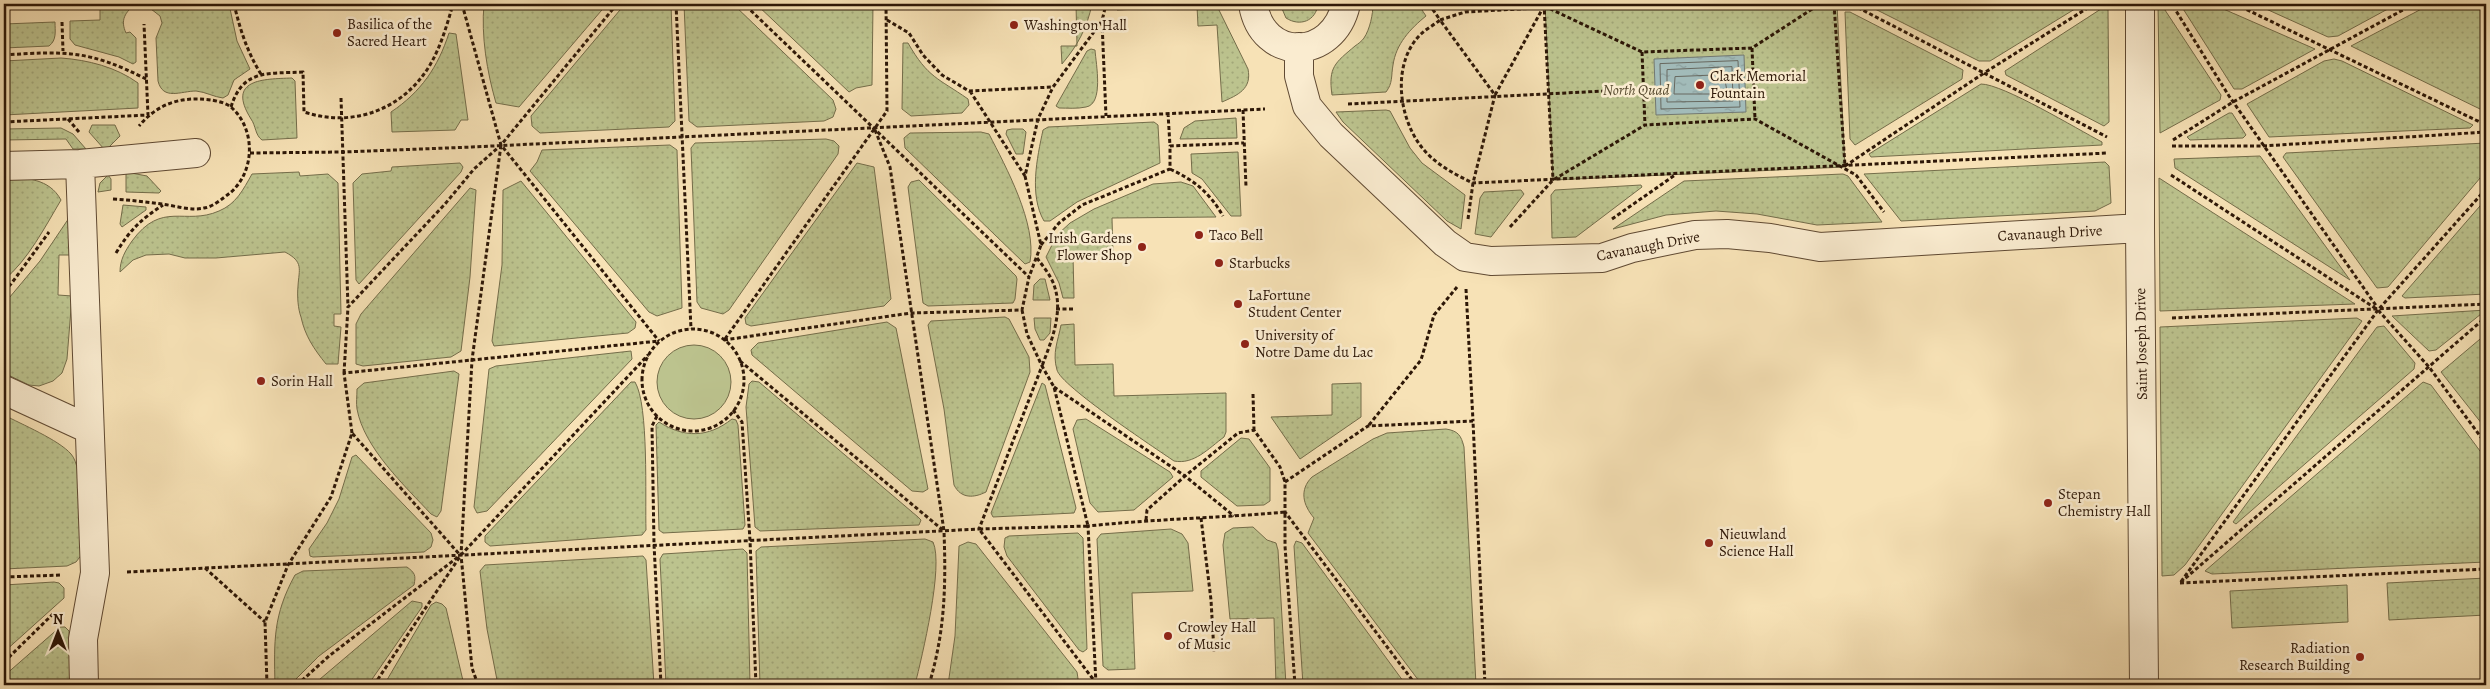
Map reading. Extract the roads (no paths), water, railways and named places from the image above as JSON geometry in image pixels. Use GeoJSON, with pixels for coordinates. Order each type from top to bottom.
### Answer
{"type":"FeatureCollection","features":[{"type":"Feature","properties":{"kind":"street"},"geometry":{"type":"LineString","coordinates":[[1253,4],[1255,15],[1262,28],[1272,38],[1285,45],[1299,47],[1313,46],[1326,39],[1336,29],[1343,17],[1346,4]]}},
{"type":"Feature","properties":{"kind":"street","name":"Saint Joseph Drive"},"geometry":{"type":"LineString","coordinates":[[2140,4],[2144,685]]}},
{"type":"Feature","properties":{"kind":"street","name":"Cavanaugh Drive"},"geometry":{"type":"LineString","coordinates":[[1299,47],[1299,76],[1307,106],[1331,135],[1409,210],[1445,244],[1465,257],[1491,261],[1602,258],[1632,248],[1703,234],[1770,238],[1820,247],[2140,228]]}},
{"type":"Feature","properties":{"kind":"street"},"geometry":{"type":"LineString","coordinates":[[4,166],[80,164],[196,153]]}},
{"type":"Feature","properties":{"kind":"street"},"geometry":{"type":"LineString","coordinates":[[80,164],[95,573],[83,639],[84,685]]}},
{"type":"Feature","properties":{"kind":"street"},"geometry":{"type":"LineString","coordinates":[[4,390],[89,429]]}},
{"type":"Feature","properties":{"kind":"water","name":"Clark Memorial Fountain"},"geometry":{"type":"Polygon","coordinates":[[[1744,55],[1746,112],[1656,115],[1654,59],[1744,55]]]}},
{"type":"Feature","properties":{"kind":"place","name":"Washington Hall"},"geometry":{"type":"Point","coordinates":[1014,25]}},
{"type":"Feature","properties":{"kind":"place","name":"Basilica of the Sacred Heart"},"geometry":{"type":"Point","coordinates":[337,33]}},
{"type":"Feature","properties":{"kind":"place","name":"Clark Memorial Fountain"},"geometry":{"type":"Point","coordinates":[1700,85]}},
{"type":"Feature","properties":{"kind":"place","name":"Taco Bell"},"geometry":{"type":"Point","coordinates":[1199,235]}},
{"type":"Feature","properties":{"kind":"place","name":"Irish Gardens Flower Shop"},"geometry":{"type":"Point","coordinates":[1142,247]}},
{"type":"Feature","properties":{"kind":"place","name":"Starbucks"},"geometry":{"type":"Point","coordinates":[1219,263]}},
{"type":"Feature","properties":{"kind":"place","name":"LaFortune Student Center"},"geometry":{"type":"Point","coordinates":[1238,304]}},
{"type":"Feature","properties":{"kind":"place","name":"University of Notre Dame du Lac"},"geometry":{"type":"Point","coordinates":[1245,344]}},
{"type":"Feature","properties":{"kind":"place","name":"Sorin Hall"},"geometry":{"type":"Point","coordinates":[261,381]}},
{"type":"Feature","properties":{"kind":"place","name":"Stepan Chemistry Hall"},"geometry":{"type":"Point","coordinates":[2048,503]}},
{"type":"Feature","properties":{"kind":"place","name":"Nieuwland Science Hall"},"geometry":{"type":"Point","coordinates":[1709,543]}},
{"type":"Feature","properties":{"kind":"place","name":"Crowley Hall of Music"},"geometry":{"type":"Point","coordinates":[1168,636]}},
{"type":"Feature","properties":{"kind":"place","name":"Radiation Research Building"},"geometry":{"type":"Point","coordinates":[2360,657]}},
{"type":"Feature","properties":{"kind":"park label","name":"North Quad"},"geometry":{"type":"Point","coordinates":[1636,90]}}]}
